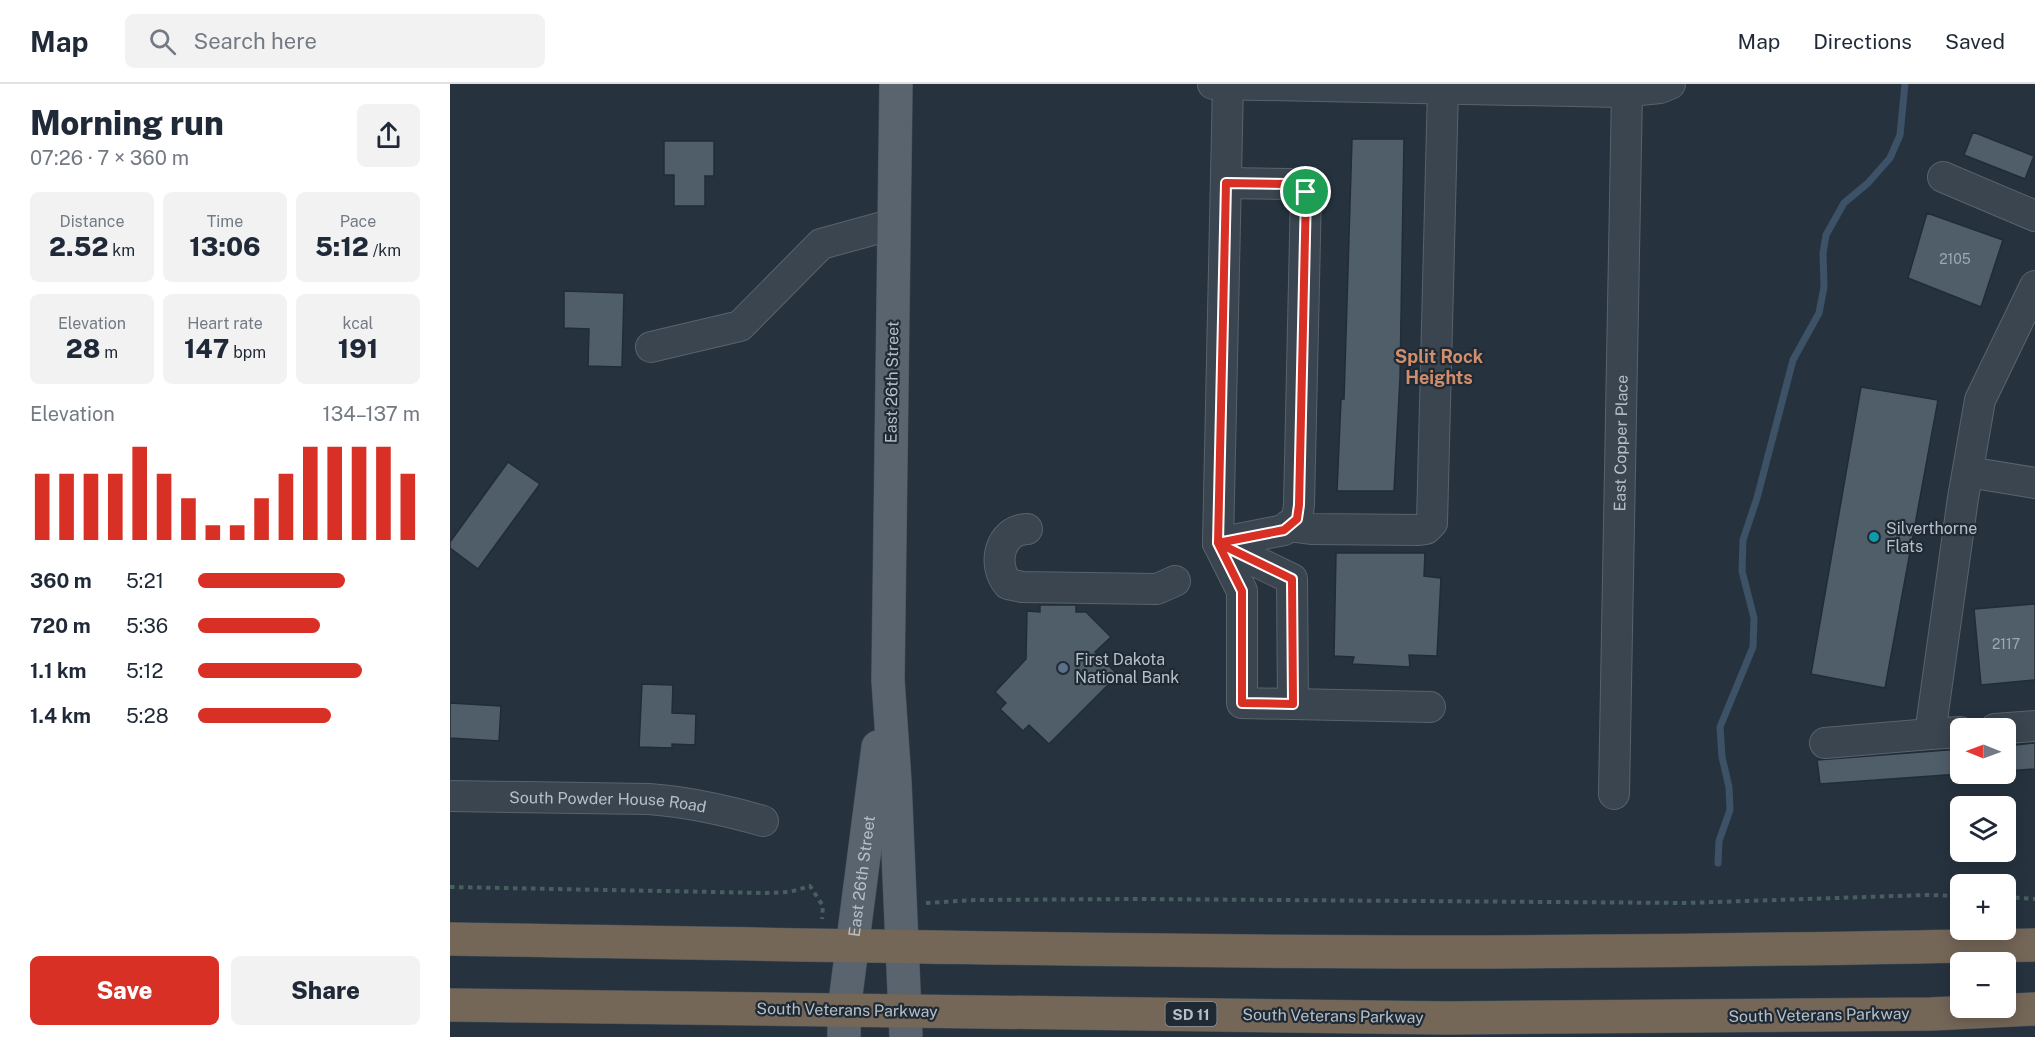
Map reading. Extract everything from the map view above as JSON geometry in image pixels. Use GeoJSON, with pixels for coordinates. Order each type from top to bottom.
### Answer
{"type":"FeatureCollection","features":[{"type":"Feature","properties":{"kind":"highway"},"geometry":{"type":"LineString","coordinates":[[450,939],[1461,952],[1692,951],[2035,945]]}},
{"type":"Feature","properties":{"kind":"highway","name":"South Veterans Parkway"},"geometry":{"type":"LineString","coordinates":[[450,1005],[906,1024],[1931,1014],[2035,1009]]}},
{"type":"Feature","properties":{"kind":"main road","name":"East 26th Street"},"geometry":{"type":"LineString","coordinates":[[896,84],[888,680],[906,1024]]}},
{"type":"Feature","properties":{"kind":"main road","name":"East 26th Street"},"geometry":{"type":"LineString","coordinates":[[844,1023],[865,843],[888,680]]}},
{"type":"Feature","properties":{"kind":"street"},"geometry":{"type":"LineString","coordinates":[[1213,84],[1627,91],[1660,88],[1670,84]]}},
{"type":"Feature","properties":{"kind":"street"},"geometry":{"type":"LineString","coordinates":[[1228,84],[1218,543],[1242,591],[1242,703],[1430,707]]}},
{"type":"Feature","properties":{"kind":"street"},"geometry":{"type":"LineString","coordinates":[[1288,526],[1311,529],[1419,531],[1426,530],[1432,523],[1443,88]]}},
{"type":"Feature","properties":{"kind":"street","name":"East Copper Place"},"geometry":{"type":"LineString","coordinates":[[1614,794],[1627,91]]}},
{"type":"Feature","properties":{"kind":"street"},"geometry":{"type":"LineString","coordinates":[[1943,177],[2035,216]]}},
{"type":"Feature","properties":{"kind":"street"},"geometry":{"type":"LineString","coordinates":[[1218,543],[1284,530],[1297,519],[1306,192],[1303,186],[1290,184],[1226,183]]}},
{"type":"Feature","properties":{"kind":"street"},"geometry":{"type":"LineString","coordinates":[[651,347],[740,326],[821,244],[894,224]]}},
{"type":"Feature","properties":{"kind":"street"},"geometry":{"type":"LineString","coordinates":[[1930,734],[1980,400],[2035,286]]}},
{"type":"Feature","properties":{"kind":"street"},"geometry":{"type":"LineString","coordinates":[[1968,472],[2035,483]]}},
{"type":"Feature","properties":{"kind":"street"},"geometry":{"type":"LineString","coordinates":[[1027,529],[1018,529],[1012,533],[1000,548],[1000,571],[1008,584],[1022,587],[1157,589],[1174,581]]}},
{"type":"Feature","properties":{"kind":"street"},"geometry":{"type":"LineString","coordinates":[[1218,543],[1292,579],[1293,704]]}},
{"type":"Feature","properties":{"kind":"street"},"geometry":{"type":"LineString","coordinates":[[2016,727],[2035,726]]}},
{"type":"Feature","properties":{"kind":"street"},"geometry":{"type":"LineString","coordinates":[[1826,742],[1950,733]]}},
{"type":"Feature","properties":{"kind":"street","name":"South Powder House Road"},"geometry":{"type":"LineString","coordinates":[[450,796],[679,801],[763,821]]}},
{"type":"Feature","properties":{"kind":"path"},"geometry":{"type":"LineString","coordinates":[[450,887],[766,893],[790,892],[810,886],[823,906]]}},
{"type":"Feature","properties":{"kind":"path"},"geometry":{"type":"LineString","coordinates":[[931,903],[975,900],[1140,899],[1686,903],[1950,896]]}},
{"type":"Feature","properties":{"kind":"path"},"geometry":{"type":"LineString","coordinates":[[2016,898],[2035,899]]}},
{"type":"Feature","properties":{"kind":"building"},"geometry":{"type":"Polygon","coordinates":[[[1973,132],[2034,156],[2025,179],[1964,155],[1973,132]]]}},
{"type":"Feature","properties":{"kind":"building"},"geometry":{"type":"Polygon","coordinates":[[[1352,139],[1404,139],[1400,378],[1394,491],[1337,491],[1341,399],[1344,399],[1352,139]]]}},
{"type":"Feature","properties":{"kind":"building"},"geometry":{"type":"Polygon","coordinates":[[[664,141],[714,141],[714,176],[705,176],[705,206],[674,206],[674,175],[664,175],[664,141]]]}},
{"type":"Feature","properties":{"kind":"building"},"geometry":{"type":"Polygon","coordinates":[[[1927,213],[2003,240],[1981,307],[1908,278],[1927,213]]]}},
{"type":"Feature","properties":{"kind":"building"},"geometry":{"type":"Polygon","coordinates":[[[564,291],[624,293],[622,367],[588,366],[589,329],[564,328],[564,291]]]}},
{"type":"Feature","properties":{"kind":"building","name":"Silverthorne Flats"},"geometry":{"type":"Polygon","coordinates":[[[1861,387],[1938,400],[1885,688],[1811,674],[1861,387]]]}},
{"type":"Feature","properties":{"kind":"building"},"geometry":{"type":"Polygon","coordinates":[[[508,462],[540,484],[478,569],[450,548],[450,542],[508,462]]]}},
{"type":"Feature","properties":{"kind":"building"},"geometry":{"type":"Polygon","coordinates":[[[1336,553],[1425,553],[1424,576],[1441,578],[1437,656],[1409,655],[1410,667],[1352,664],[1354,657],[1334,656],[1336,553]]]}},
{"type":"Feature","properties":{"kind":"building"},"geometry":{"type":"Polygon","coordinates":[[[2035,604],[2035,680],[1981,685],[1974,609],[2035,604]]]}},
{"type":"Feature","properties":{"kind":"building"},"geometry":{"type":"Polygon","coordinates":[[[1040,605],[1076,605],[1076,612],[1086,612],[1111,637],[1095,652],[1118,675],[1049,744],[1029,725],[1023,731],[1000,709],[1006,703],[995,692],[1026,659],[1027,611],[1040,612],[1040,605]]]}},
{"type":"Feature","properties":{"kind":"building"},"geometry":{"type":"Polygon","coordinates":[[[642,684],[673,685],[672,713],[696,714],[695,745],[672,744],[672,748],[639,747],[642,684]]]}},
{"type":"Feature","properties":{"kind":"building"},"geometry":{"type":"Polygon","coordinates":[[[450,703],[501,706],[499,741],[450,738],[450,703]]]}},
{"type":"Feature","properties":{"kind":"building"},"geometry":{"type":"Polygon","coordinates":[[[2035,743],[2035,769],[2016,770],[2016,745],[2035,743]]]}},
{"type":"Feature","properties":{"kind":"building"},"geometry":{"type":"Polygon","coordinates":[[[1950,750],[1950,775],[1820,784],[1817,760],[1950,750]]]}},
{"type":"Feature","properties":{"kind":"waterway"},"geometry":{"type":"LineString","coordinates":[[1718,863],[1719,841],[1730,810],[1720,727],[1753,647],[1754,618],[1742,571],[1743,540],[1757,498],[1793,360],[1819,313],[1824,287],[1823,253],[1826,235],[1844,203],[1868,183],[1890,158],[1900,135],[1905,84]]}},
{"type":"Feature","properties":{"kind":"place","name":"Silverthorne Flats"},"geometry":{"type":"Point","coordinates":[1874,537]}},
{"type":"Feature","properties":{"kind":"place","name":"First Dakota National Bank"},"geometry":{"type":"Point","coordinates":[1063,668]}},
{"type":"Feature","properties":{"kind":"district","name":"Split Rock Heights"},"geometry":{"type":"Point","coordinates":[1439,366]}},
{"type":"Feature","properties":{"kind":"route"},"geometry":{"type":"LineString","coordinates":[[1306,192],[1297,519],[1284,530],[1218,543],[1242,591],[1242,703],[1293,704],[1292,579],[1218,543],[1226,183],[1290,184],[1303,186],[1306,192]]}}]}
